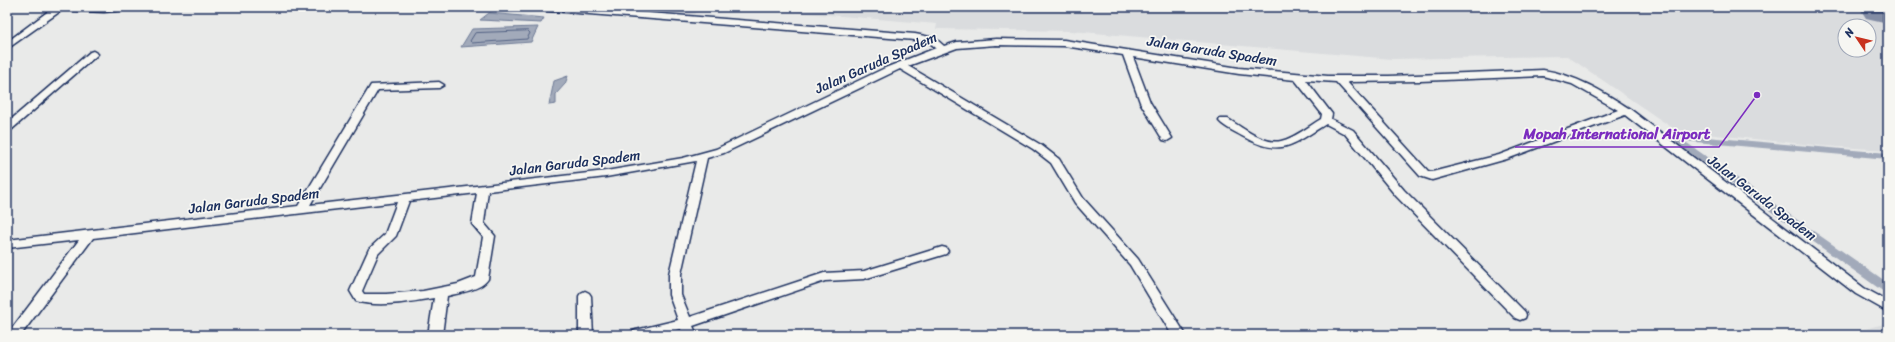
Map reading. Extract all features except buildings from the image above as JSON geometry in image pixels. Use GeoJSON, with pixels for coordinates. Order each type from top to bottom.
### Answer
{"type":"FeatureCollection","features":[{"type":"Feature","properties":{"kind":"street"},"geometry":{"type":"LineString","coordinates":[[7,46],[61,7],[109,9],[125,7]]}},
{"type":"Feature","properties":{"kind":"street"},"geometry":{"type":"LineString","coordinates":[[539,7],[915,37],[932,40],[942,48]]}},
{"type":"Feature","properties":{"kind":"street","name":"Jalan Garuda Spadem"},"geometry":{"type":"LineString","coordinates":[[7,244],[606,174],[702,156],[720,151],[900,65],[942,48],[976,44],[1034,42],[1064,43],[1127,52],[1230,70],[1298,78],[1339,79],[1548,73],[1566,78],[1586,87],[1626,111],[1860,290],[1888,307]]}},
{"type":"Feature","properties":{"kind":"street"},"geometry":{"type":"LineString","coordinates":[[1127,52],[1145,102],[1167,138]]}},
{"type":"Feature","properties":{"kind":"street"},"geometry":{"type":"LineString","coordinates":[[7,128],[93,54]]}},
{"type":"Feature","properties":{"kind":"street"},"geometry":{"type":"LineString","coordinates":[[900,65],[1037,147],[1055,161],[1064,172],[1079,200],[1134,262],[1179,335]]}},
{"type":"Feature","properties":{"kind":"street"},"geometry":{"type":"LineString","coordinates":[[1298,78],[1327,112],[1326,120]]}},
{"type":"Feature","properties":{"kind":"street"},"geometry":{"type":"LineString","coordinates":[[1339,79],[1414,164],[1424,174],[1432,176],[1503,157],[1626,111]]}},
{"type":"Feature","properties":{"kind":"street"},"geometry":{"type":"LineString","coordinates":[[300,210],[375,87],[439,85]]}},
{"type":"Feature","properties":{"kind":"street"},"geometry":{"type":"LineString","coordinates":[[1224,121],[1265,143],[1275,145],[1296,138],[1326,120]]}},
{"type":"Feature","properties":{"kind":"street"},"geometry":{"type":"LineString","coordinates":[[1326,120],[1349,132],[1400,193],[1520,315]]}},
{"type":"Feature","properties":{"kind":"street"},"geometry":{"type":"LineString","coordinates":[[688,329],[676,296],[675,274],[702,156]]}},
{"type":"Feature","properties":{"kind":"street"},"geometry":{"type":"LineString","coordinates":[[405,197],[390,236],[373,252],[356,291],[360,298],[379,299],[441,291],[476,284],[482,279],[489,236],[478,224],[483,188]]}},
{"type":"Feature","properties":{"kind":"street"},"geometry":{"type":"LineString","coordinates":[[14,335],[90,235]]}},
{"type":"Feature","properties":{"kind":"street"},"geometry":{"type":"LineString","coordinates":[[636,335],[688,329],[824,277],[864,275],[942,251]]}},
{"type":"Feature","properties":{"kind":"street"},"geometry":{"type":"LineString","coordinates":[[435,335],[441,291]]}},
{"type":"Feature","properties":{"kind":"street"},"geometry":{"type":"LineString","coordinates":[[585,296],[586,335]]}},
{"type":"Feature","properties":{"kind":"shaded area"},"geometry":{"type":"Polygon","coordinates":[[[592,7],[700,7],[694,16],[592,7]]]}},
{"type":"Feature","properties":{"kind":"shaded area"},"geometry":{"type":"Polygon","coordinates":[[[733,7],[1888,7],[1888,150],[1822,146],[1677,131],[1567,56],[1392,59],[1071,31],[936,29],[937,24],[733,7]]]}},
{"type":"Feature","properties":{"kind":"shaded area"},"geometry":{"type":"Polygon","coordinates":[[[1888,323],[1888,335],[1841,335],[1888,323]]]}},
{"type":"Feature","properties":{"kind":"water"},"geometry":{"type":"Polygon","coordinates":[[[489,13],[544,18],[541,23],[480,20],[489,13]]]}},
{"type":"Feature","properties":{"kind":"water"},"geometry":{"type":"Polygon","coordinates":[[[538,27],[531,42],[461,47],[472,29],[538,27]]]}},
{"type":"Feature","properties":{"kind":"water"},"geometry":{"type":"Polygon","coordinates":[[[568,76],[565,84],[556,94],[556,104],[549,105],[554,81],[568,76]]]}},
{"type":"Feature","properties":{"kind":"waterway"},"geometry":{"type":"LineString","coordinates":[[1888,156],[1672,137],[1888,289]]}},
{"type":"Feature","properties":{"kind":"place","name":"Mopah International Airport"},"geometry":{"type":"Point","coordinates":[1757,95]}}]}
